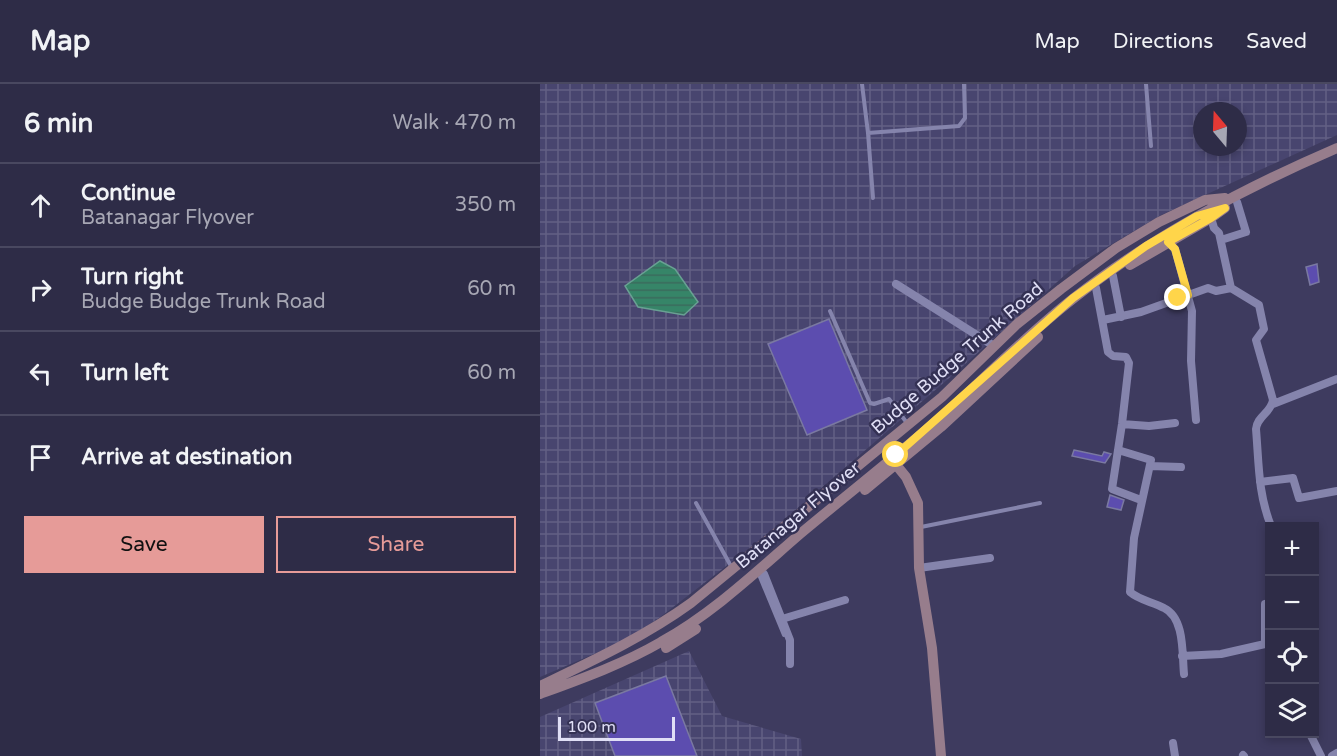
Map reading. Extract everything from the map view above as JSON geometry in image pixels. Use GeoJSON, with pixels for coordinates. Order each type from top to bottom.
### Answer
{"type":"FeatureCollection","features":[{"type":"Feature","properties":{"kind":"street"},"geometry":{"type":"LineString","coordinates":[[1230,202],[1337,148]]}},
{"type":"Feature","properties":{"kind":"street"},"geometry":{"type":"LineString","coordinates":[[1230,202],[1337,154]]}},
{"type":"Feature","properties":{"kind":"street","name":"Budge Budge Trunk Road"},"geometry":{"type":"LineString","coordinates":[[540,686],[631,642],[664,623],[733,570],[942,397],[994,346],[1061,289],[1131,239],[1197,202],[1205,200],[1230,202]]}},
{"type":"Feature","properties":{"kind":"street"},"geometry":{"type":"LineString","coordinates":[[1221,240],[1246,232],[1230,202]]}},
{"type":"Feature","properties":{"kind":"street","name":"Budge Budge Trunk Road"},"geometry":{"type":"LineString","coordinates":[[540,701],[650,656],[681,639],[719,612],[941,427],[1049,325],[1095,288],[1211,218],[1230,202]]}},
{"type":"Feature","properties":{"kind":"street","name":"Batanagar Flyover"},"geometry":{"type":"LineString","coordinates":[[540,694],[627,660],[689,626],[927,429],[1020,343],[1073,298],[1146,246],[1192,218],[1230,202]]}},
{"type":"Feature","properties":{"kind":"street"},"geometry":{"type":"LineString","coordinates":[[1211,218],[1214,228],[1219,232],[1231,288]]}},
{"type":"Feature","properties":{"kind":"street"},"geometry":{"type":"LineString","coordinates":[[1168,242],[1175,249],[1193,318],[1191,362],[1196,420]]}},
{"type":"Feature","properties":{"kind":"street"},"geometry":{"type":"LineString","coordinates":[[1113,276],[1121,317]]}},
{"type":"Feature","properties":{"kind":"street"},"geometry":{"type":"LineString","coordinates":[[896,284],[994,346]]}},
{"type":"Feature","properties":{"kind":"street"},"geometry":{"type":"LineString","coordinates":[[1095,288],[1108,352],[1113,356],[1125,357],[1129,361],[1112,489],[1141,500]]}},
{"type":"Feature","properties":{"kind":"street"},"geometry":{"type":"LineString","coordinates":[[1103,320],[1121,317],[1208,288],[1216,291],[1231,288],[1255,302],[1261,309],[1264,329],[1256,340],[1270,384],[1273,404]]}},
{"type":"Feature","properties":{"kind":"street"},"geometry":{"type":"LineString","coordinates":[[1269,522],[1263,505],[1260,482],[1257,421],[1273,404],[1337,380]]}},
{"type":"Feature","properties":{"kind":"street"},"geometry":{"type":"LineString","coordinates":[[1122,424],[1149,426],[1175,423]]}},
{"type":"Feature","properties":{"kind":"street"},"geometry":{"type":"LineString","coordinates":[[882,447],[914,492],[918,503],[917,546],[932,648],[941,756]]}},
{"type":"Feature","properties":{"kind":"street"},"geometry":{"type":"LineString","coordinates":[[1118,450],[1151,460],[1134,538],[1130,592],[1167,609],[1172,614],[1181,639],[1184,674]]}},
{"type":"Feature","properties":{"kind":"street"},"geometry":{"type":"LineString","coordinates":[[1150,466],[1181,467]]}},
{"type":"Feature","properties":{"kind":"street"},"geometry":{"type":"LineString","coordinates":[[1260,482],[1293,478],[1299,498],[1337,490]]}},
{"type":"Feature","properties":{"kind":"street"},"geometry":{"type":"LineString","coordinates":[[919,568],[990,558]]}},
{"type":"Feature","properties":{"kind":"street"},"geometry":{"type":"LineString","coordinates":[[762,575],[790,640],[790,664]]}},
{"type":"Feature","properties":{"kind":"street"},"geometry":{"type":"LineString","coordinates":[[782,619],[845,600]]}},
{"type":"Feature","properties":{"kind":"street"},"geometry":{"type":"LineString","coordinates":[[1182,656],[1221,654],[1265,644],[1265,630]]}},
{"type":"Feature","properties":{"kind":"street"},"geometry":{"type":"LineString","coordinates":[[1312,738],[1321,756]]}},
{"type":"Feature","properties":{"kind":"street"},"geometry":{"type":"LineString","coordinates":[[1173,743],[1175,756]]}},
{"type":"Feature","properties":{"kind":"street"},"geometry":{"type":"LineString","coordinates":[[1332,756],[1337,753]]}},
{"type":"Feature","properties":{"kind":"lane"},"geometry":{"type":"LineString","coordinates":[[862,84],[873,198]]}},
{"type":"Feature","properties":{"kind":"lane"},"geometry":{"type":"LineString","coordinates":[[868,133],[959,126],[965,118],[964,84]]}},
{"type":"Feature","properties":{"kind":"lane"},"geometry":{"type":"LineString","coordinates":[[1146,84],[1151,146]]}},
{"type":"Feature","properties":{"kind":"lane"},"geometry":{"type":"LineString","coordinates":[[830,311],[870,403],[874,404],[889,399],[908,424]]}},
{"type":"Feature","properties":{"kind":"lane"},"geometry":{"type":"LineString","coordinates":[[696,503],[733,570]]}},
{"type":"Feature","properties":{"kind":"lane"},"geometry":{"type":"LineString","coordinates":[[919,527],[1040,503]]}},
{"type":"Feature","properties":{"kind":"lane"},"geometry":{"type":"LineString","coordinates":[[762,575],[784,635]]}},
{"type":"Feature","properties":{"kind":"shaded area"},"geometry":{"type":"Polygon","coordinates":[[[540,84],[1337,84],[1337,135],[1161,215],[1075,266],[954,374],[770,532],[659,618],[622,642],[540,677],[540,84]]]}},
{"type":"Feature","properties":{"kind":"shaded area"},"geometry":{"type":"Polygon","coordinates":[[[660,261],[675,269],[698,302],[684,315],[638,307],[625,286],[660,261]]]}},
{"type":"Feature","properties":{"kind":"shaded area"},"geometry":{"type":"Polygon","coordinates":[[[689,651],[722,716],[801,739],[802,756],[540,756],[540,717],[689,651]]]}},
{"type":"Feature","properties":{"kind":"building"},"geometry":{"type":"Polygon","coordinates":[[[1317,264],[1319,282],[1310,285],[1306,267],[1317,264]]]}},
{"type":"Feature","properties":{"kind":"building"},"geometry":{"type":"Polygon","coordinates":[[[829,319],[867,410],[807,435],[768,344],[829,319]]]}},
{"type":"Feature","properties":{"kind":"building"},"geometry":{"type":"Polygon","coordinates":[[[1074,450],[1102,456],[1104,452],[1111,454],[1105,463],[1072,456],[1074,450]]]}},
{"type":"Feature","properties":{"kind":"building"},"geometry":{"type":"Polygon","coordinates":[[[1110,495],[1124,500],[1121,510],[1107,507],[1110,495]]]}},
{"type":"Feature","properties":{"kind":"building"},"geometry":{"type":"Polygon","coordinates":[[[666,676],[697,756],[615,756],[595,703],[666,676]]]}},
{"type":"Feature","properties":{"kind":"route"},"geometry":{"type":"LineString","coordinates":[[896,455],[1073,298],[1146,246],[1197,216],[1225,208],[1168,242],[1175,249],[1188,295],[1178,298]]}}]}
